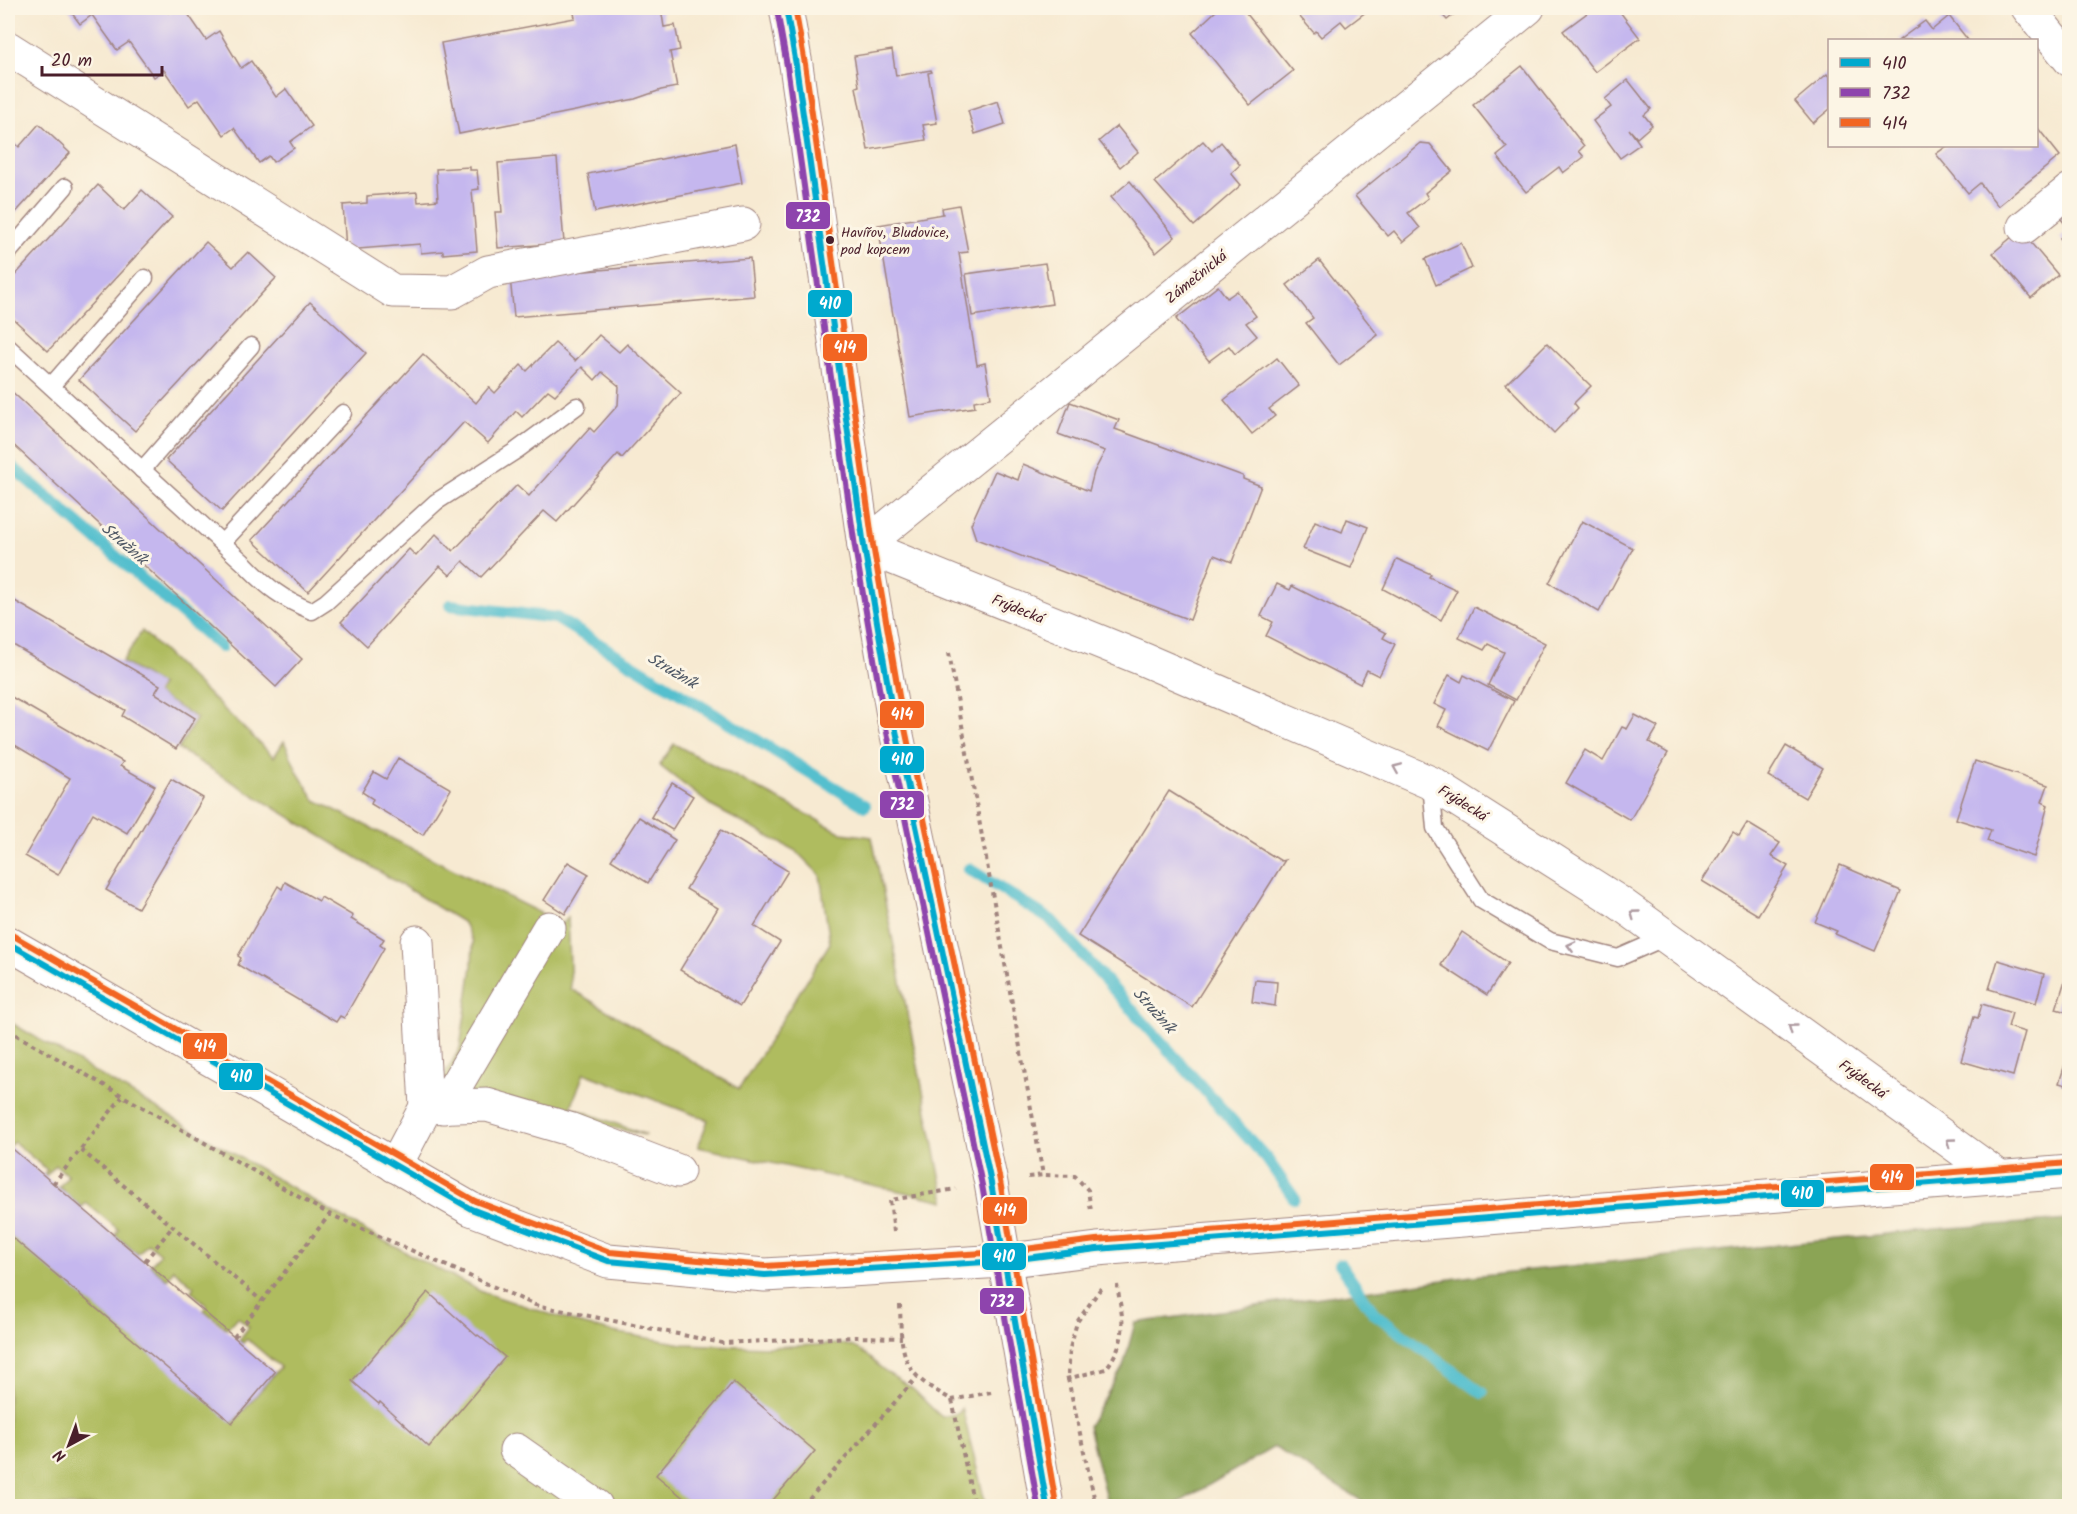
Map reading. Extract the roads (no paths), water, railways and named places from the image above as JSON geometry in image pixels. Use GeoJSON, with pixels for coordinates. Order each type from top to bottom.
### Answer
{"type":"FeatureCollection","features":[{"type":"Feature","properties":{"kind":"street"},"geometry":{"type":"LineString","coordinates":[[786,8],[864,546],[894,721],[991,1183],[1047,1506]]}},
{"type":"Feature","properties":{"kind":"street","name":"Zámečnická"},"geometry":{"type":"LineString","coordinates":[[864,546],[1528,8]]}},
{"type":"Feature","properties":{"kind":"street"},"geometry":{"type":"LineString","coordinates":[[2028,8],[2070,60]]}},
{"type":"Feature","properties":{"kind":"street"},"geometry":{"type":"LineString","coordinates":[[8,48],[393,291],[452,292],[488,272],[743,224]]}},
{"type":"Feature","properties":{"kind":"street"},"geometry":{"type":"LineString","coordinates":[[2024,227],[2070,190]]}},
{"type":"Feature","properties":{"kind":"street","name":"Frýdecká"},"geometry":{"type":"LineString","coordinates":[[864,546],[1145,660],[1431,783],[1617,901],[1998,1176]]}},
{"type":"Feature","properties":{"kind":"street"},"geometry":{"type":"LineString","coordinates":[[395,1166],[549,928]]}},
{"type":"Feature","properties":{"kind":"street"},"geometry":{"type":"LineString","coordinates":[[417,942],[434,1107]]}},
{"type":"Feature","properties":{"kind":"street"},"geometry":{"type":"LineString","coordinates":[[8,943],[471,1209],[608,1262],[765,1275],[1003,1261],[1097,1248],[2070,1172]]}},
{"type":"Feature","properties":{"kind":"street"},"geometry":{"type":"LineString","coordinates":[[434,1107],[487,1105],[569,1129],[678,1171]]}},
{"type":"Feature","properties":{"kind":"street"},"geometry":{"type":"LineString","coordinates":[[516,1450],[596,1506]]}},
{"type":"Feature","properties":{"kind":"lane"},"geometry":{"type":"LineString","coordinates":[[8,253],[65,187]]}},
{"type":"Feature","properties":{"kind":"lane"},"geometry":{"type":"LineString","coordinates":[[51,386],[145,278]]}},
{"type":"Feature","properties":{"kind":"lane"},"geometry":{"type":"LineString","coordinates":[[142,470],[250,346]]}},
{"type":"Feature","properties":{"kind":"lane"},"geometry":{"type":"LineString","coordinates":[[8,347],[269,588],[292,603],[312,611],[326,602],[436,502],[517,450],[577,406]]}},
{"type":"Feature","properties":{"kind":"lane"},"geometry":{"type":"LineString","coordinates":[[222,543],[343,413]]}},
{"type":"Feature","properties":{"kind":"lane"},"geometry":{"type":"LineString","coordinates":[[1431,783],[1435,828],[1481,900],[1550,941],[1618,958],[1666,937]]}},
{"type":"Feature","properties":{"kind":"waterway","name":"Stružník"},"geometry":{"type":"LineString","coordinates":[[8,463],[221,647]]}},
{"type":"Feature","properties":{"kind":"waterway","name":"Stružník"},"geometry":{"type":"LineString","coordinates":[[450,605],[556,618],[865,806]]}},
{"type":"Feature","properties":{"kind":"waterway","name":"Stružník"},"geometry":{"type":"LineString","coordinates":[[969,869],[1051,920],[1267,1159],[1294,1198]]}},
{"type":"Feature","properties":{"kind":"waterway","name":"Stružník"},"geometry":{"type":"LineString","coordinates":[[1340,1264],[1374,1313],[1482,1393]]}},
{"type":"Feature","properties":{"kind":"place","name":"Havířov, Bludovice, pod kopcem"},"geometry":{"type":"Point","coordinates":[830,240]}}]}
